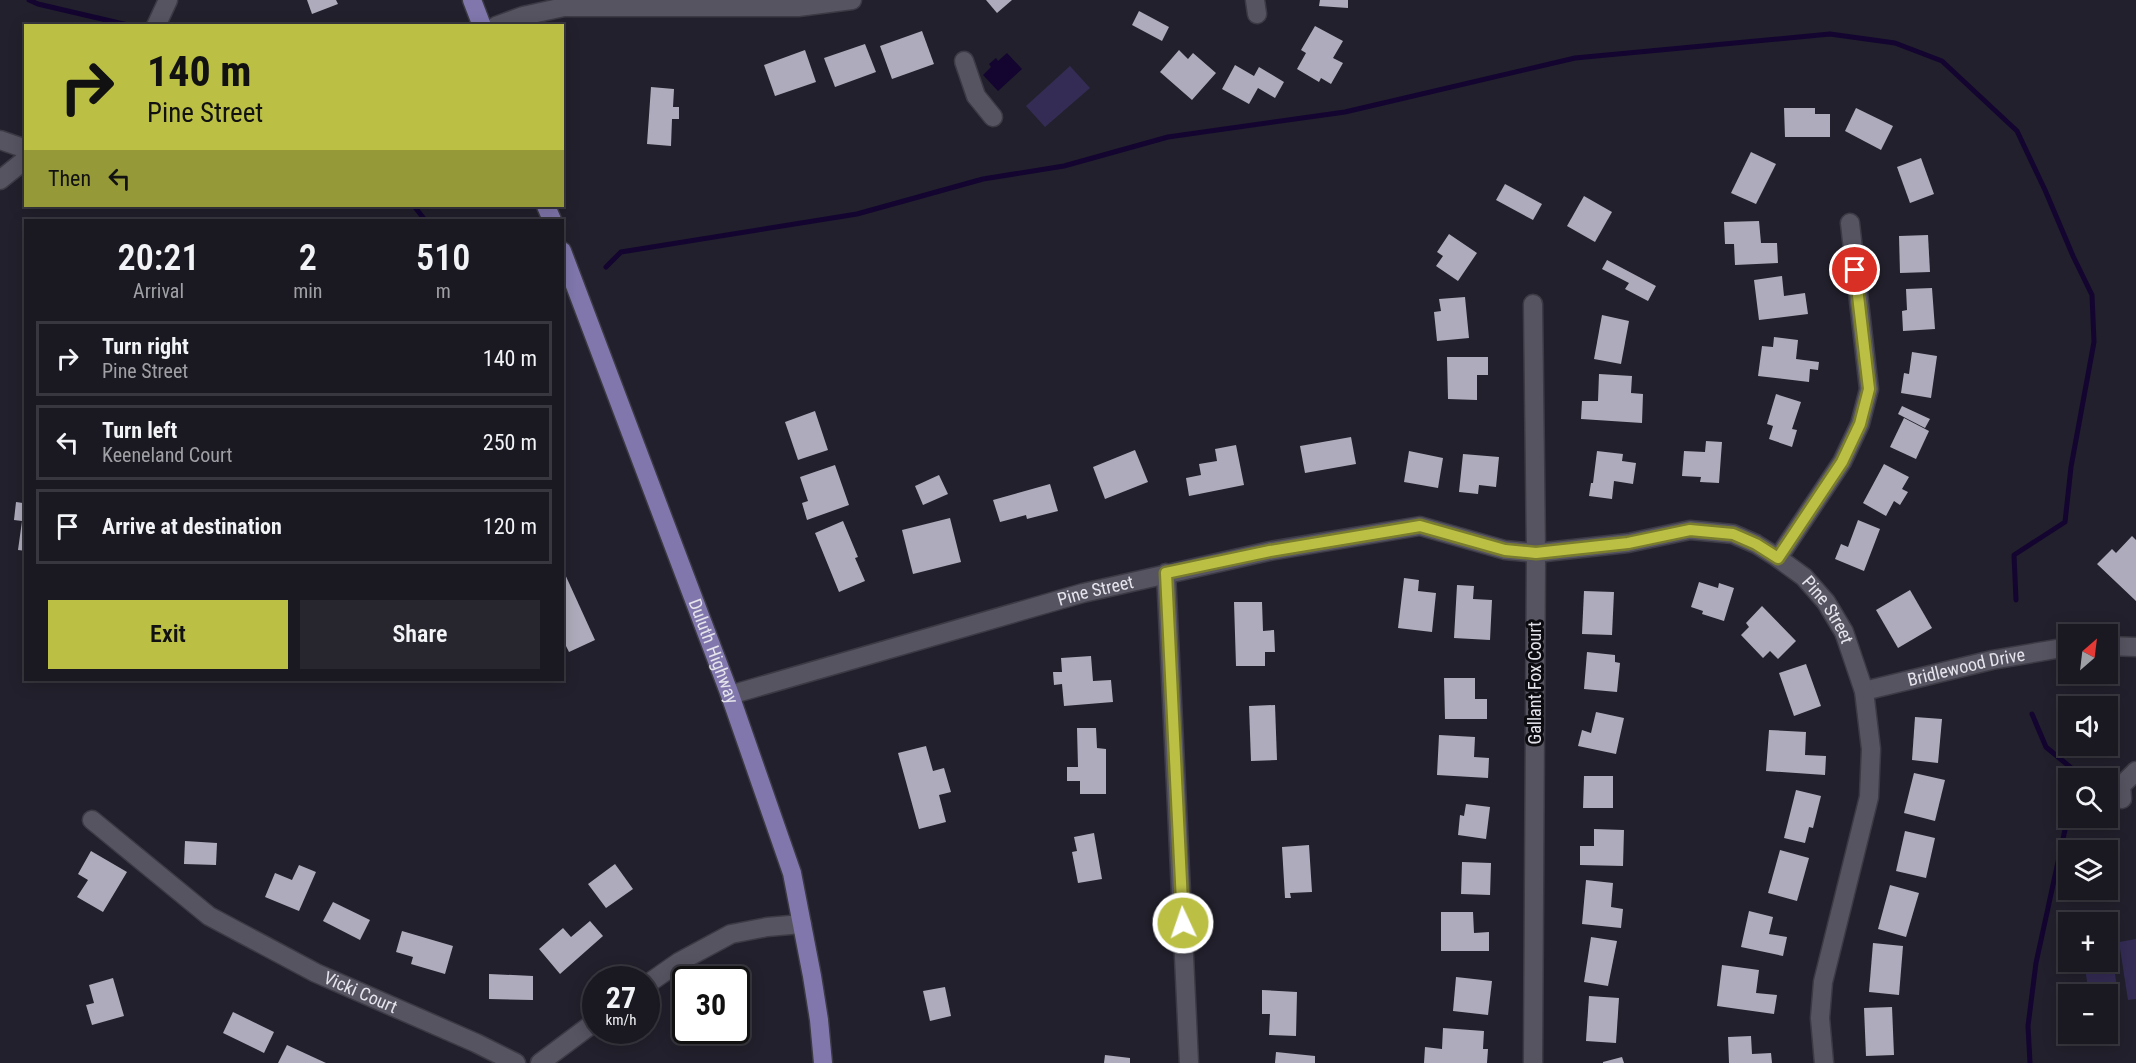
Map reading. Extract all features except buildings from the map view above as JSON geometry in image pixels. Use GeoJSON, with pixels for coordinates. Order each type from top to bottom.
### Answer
{"type":"FeatureCollection","features":[{"type":"Feature","properties":{"kind":"main road"},"geometry":{"type":"LineString","coordinates":[[472,0],[481,24]]}},
{"type":"Feature","properties":{"kind":"main road","name":"Duluth Highway"},"geometry":{"type":"LineString","coordinates":[[564,256],[730,695],[792,873],[819,1020],[822,1063]]}},
{"type":"Feature","properties":{"kind":"street"},"geometry":{"type":"LineString","coordinates":[[157,24],[168,0]]}},
{"type":"Feature","properties":{"kind":"street"},"geometry":{"type":"LineString","coordinates":[[501,24],[523,16],[564,7],[798,7],[852,0]]}},
{"type":"Feature","properties":{"kind":"street"},"geometry":{"type":"LineString","coordinates":[[964,61],[976,96],[993,117]]}},
{"type":"Feature","properties":{"kind":"street"},"geometry":{"type":"LineString","coordinates":[[0,140],[24,148]]}},
{"type":"Feature","properties":{"kind":"street"},"geometry":{"type":"LineString","coordinates":[[0,180],[24,161]]}},
{"type":"Feature","properties":{"kind":"street"},"geometry":{"type":"LineString","coordinates":[[1778,558],[1842,462],[1860,424],[1869,389],[1850,223]]}},
{"type":"Feature","properties":{"kind":"street","name":"Gallant Fox Court"},"geometry":{"type":"LineString","coordinates":[[1533,304],[1536,553],[1533,1063]]}},
{"type":"Feature","properties":{"kind":"street","name":"Pine Street"},"geometry":{"type":"LineString","coordinates":[[730,695],[1083,593],[1270,551],[1420,526],[1505,550],[1536,553],[1628,543],[1690,530],[1733,534],[1756,544],[1804,577],[1826,602],[1844,632],[1864,691],[1871,748],[1869,797],[1823,982],[1820,1018],[1824,1063]]}},
{"type":"Feature","properties":{"kind":"street"},"geometry":{"type":"LineString","coordinates":[[1166,573],[1189,1063]]}},
{"type":"Feature","properties":{"kind":"street"},"geometry":{"type":"LineString","coordinates":[[2118,646],[2136,647]]}},
{"type":"Feature","properties":{"kind":"street","name":"Bridlewood Drive"},"geometry":{"type":"LineString","coordinates":[[1864,691],[1992,660],[2058,649]]}},
{"type":"Feature","properties":{"kind":"street"},"geometry":{"type":"LineString","coordinates":[[2122,799],[2121,786],[2136,771]]}},
{"type":"Feature","properties":{"kind":"street","name":"Vicki Court"},"geometry":{"type":"LineString","coordinates":[[92,820],[209,916],[316,973],[476,1043],[516,1063]]}},
{"type":"Feature","properties":{"kind":"street"},"geometry":{"type":"LineString","coordinates":[[660,976],[731,934],[767,927],[802,924]]}},
{"type":"Feature","properties":{"kind":"street"},"geometry":{"type":"LineString","coordinates":[[540,1063],[582,1032]]}},
{"type":"Feature","properties":{"kind":"shaded area"},"geometry":{"type":"Polygon","coordinates":[[[1007,53],[1022,69],[998,91],[983,75],[991,67],[989,64],[996,58],[998,61],[1007,53]]]}},
{"type":"Feature","properties":{"kind":"shaded area"},"geometry":{"type":"Polygon","coordinates":[[[1070,66],[1090,88],[1045,127],[1026,106],[1070,66]]]}},
{"type":"Feature","properties":{"kind":"shaded area"},"geometry":{"type":"Polygon","coordinates":[[[2136,939],[2136,999],[2128,1000],[2119,942],[2136,939]]]}},
{"type":"Feature","properties":{"kind":"shaded area"},"geometry":{"type":"Polygon","coordinates":[[[2086,972],[2115,972],[2116,984],[2087,984],[2086,972]]]}},
{"type":"Feature","properties":{"kind":"waterway"},"geometry":{"type":"LineString","coordinates":[[29,0],[123,24]]}},
{"type":"Feature","properties":{"kind":"waterway"},"geometry":{"type":"LineString","coordinates":[[606,267],[621,252],[857,214],[983,179],[1064,166],[1168,137],[1345,112],[1575,58],[1830,34],[1895,43],[1942,61],[2017,131],[2092,295],[2094,342],[2071,467],[2065,522],[2014,555],[2016,600]]}},
{"type":"Feature","properties":{"kind":"waterway"},"geometry":{"type":"LineString","coordinates":[[415,207],[424,219]]}},
{"type":"Feature","properties":{"kind":"waterway"},"geometry":{"type":"LineString","coordinates":[[2032,714],[2046,747],[2071,768]]}},
{"type":"Feature","properties":{"kind":"waterway"},"geometry":{"type":"LineString","coordinates":[[2030,1063],[2028,1026],[2036,963],[2065,828]]}},
{"type":"Feature","properties":{"kind":"route"},"geometry":{"type":"LineString","coordinates":[[1183,923],[1166,573],[1270,551],[1420,526],[1505,550],[1536,553],[1628,543],[1690,530],[1733,534],[1756,544],[1778,558],[1842,462],[1860,424],[1869,389],[1855,270]]}}]}
